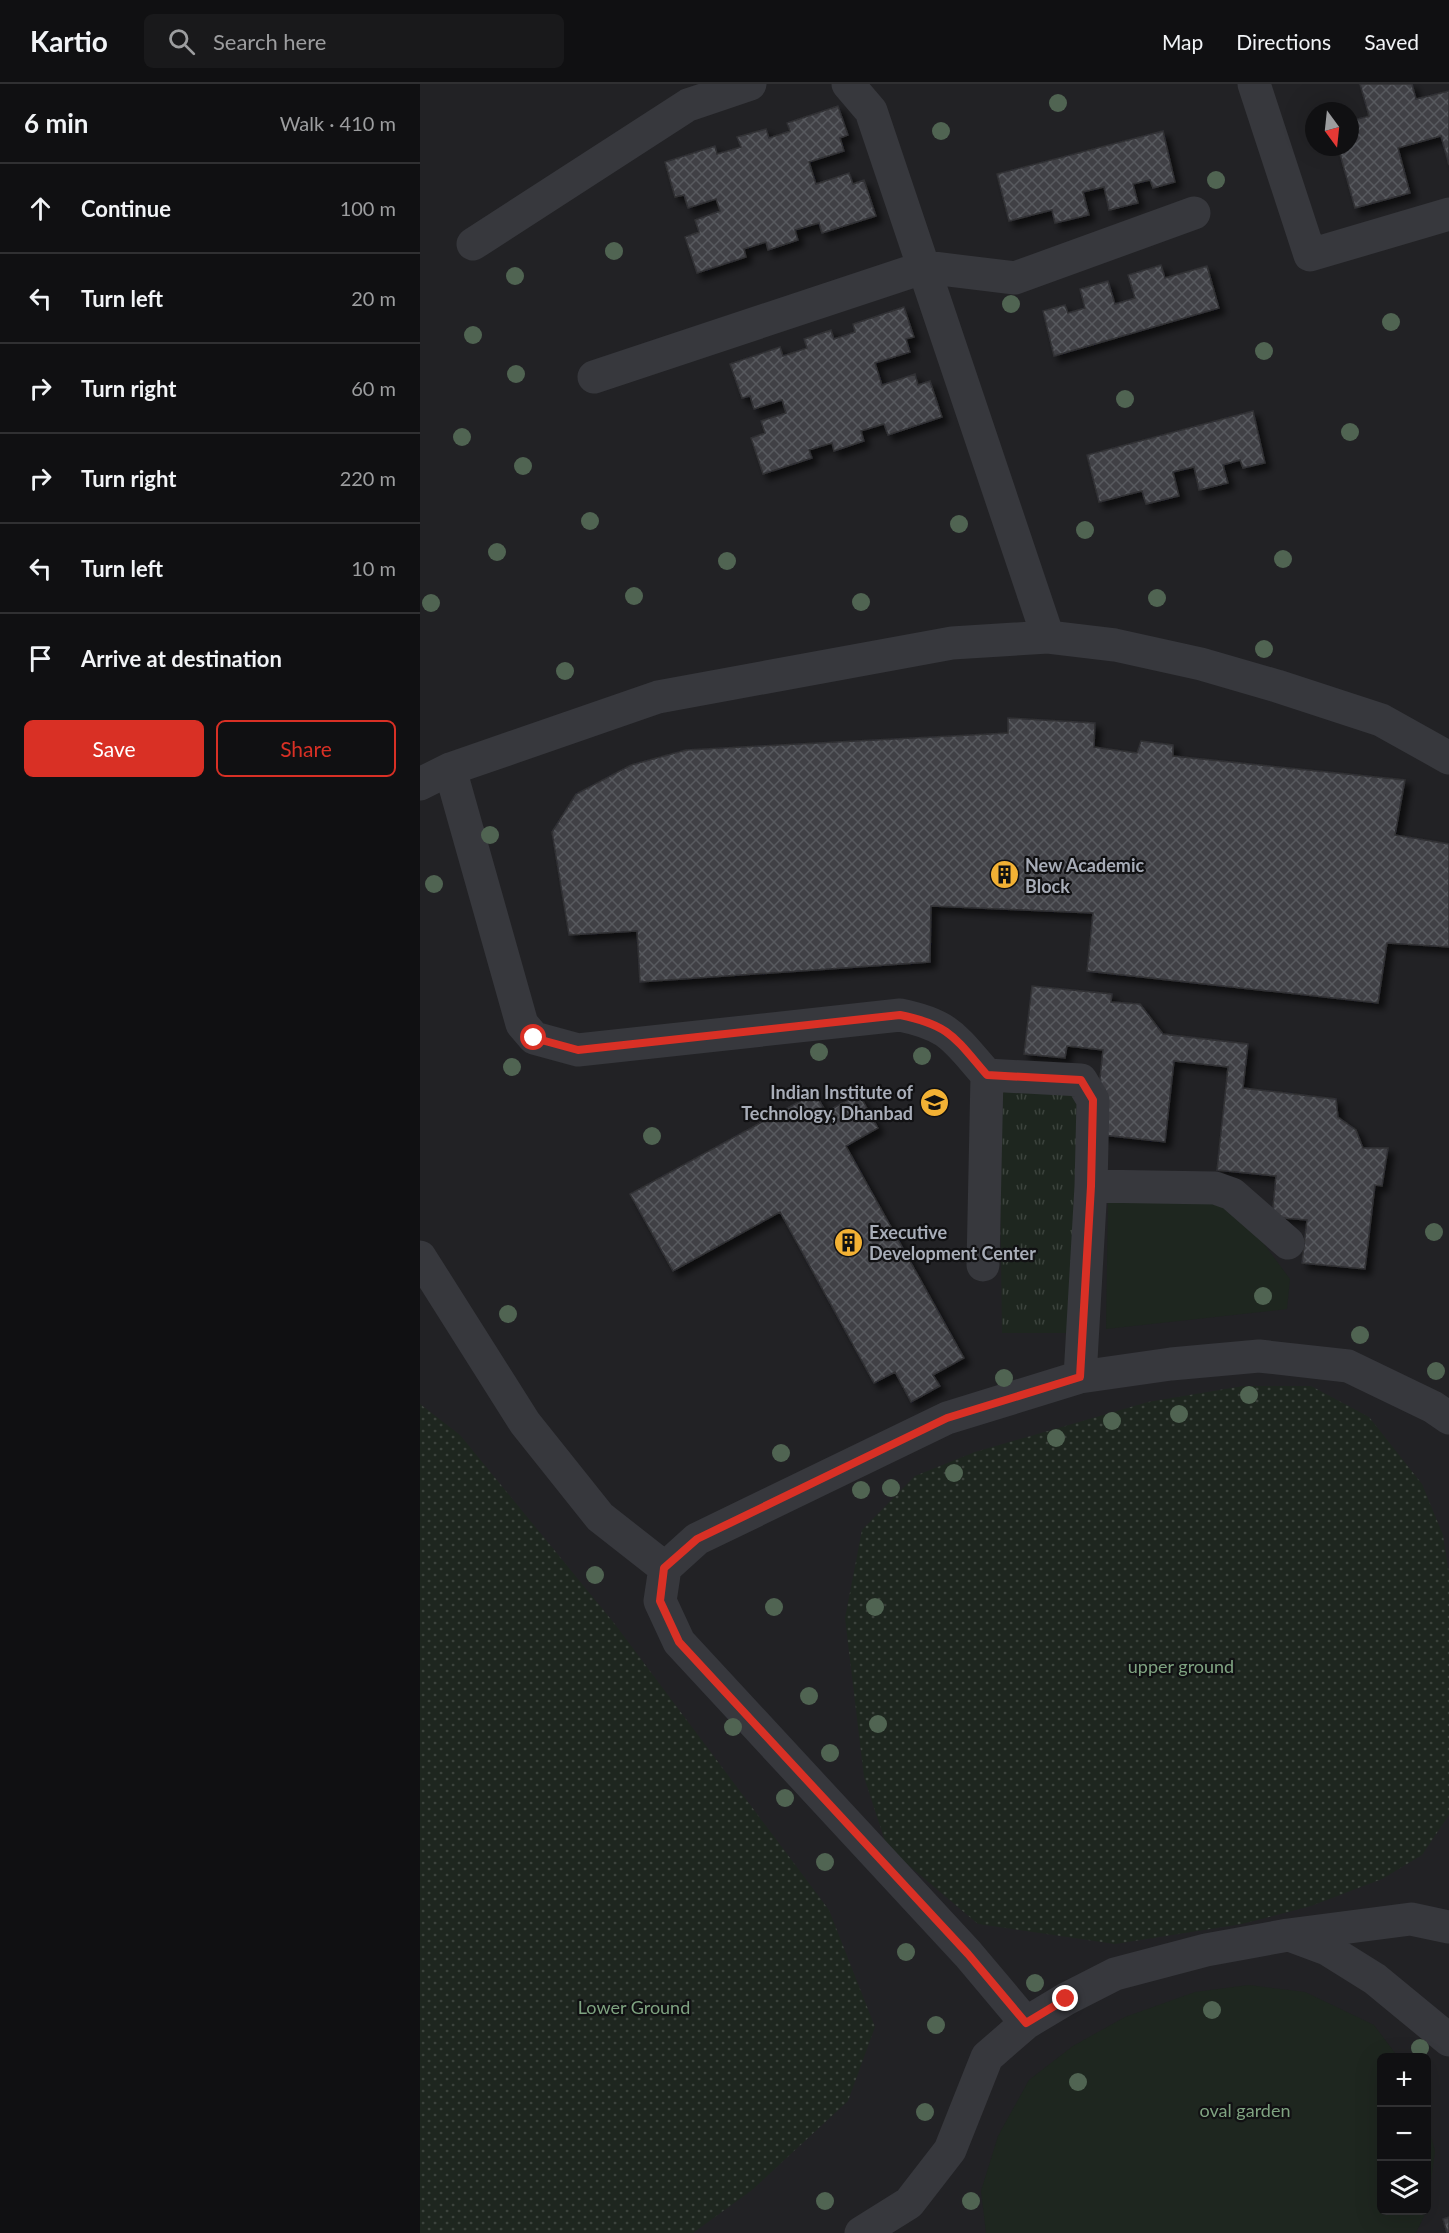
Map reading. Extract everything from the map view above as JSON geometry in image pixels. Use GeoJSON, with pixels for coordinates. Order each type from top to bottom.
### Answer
{"type":"FeatureCollection","features":[{"type":"Feature","properties":{"kind":"street"},"geometry":{"type":"LineString","coordinates":[[473,244],[688,105],[750,84]]}},
{"type":"Feature","properties":{"kind":"street"},"geometry":{"type":"LineString","coordinates":[[848,84],[871,111],[1048,637]]}},
{"type":"Feature","properties":{"kind":"street"},"geometry":{"type":"LineString","coordinates":[[1254,84],[1310,255],[1449,214]]}},
{"type":"Feature","properties":{"kind":"street"},"geometry":{"type":"LineString","coordinates":[[594,377],[925,267],[1015,278],[1194,213]]}},
{"type":"Feature","properties":{"kind":"street"},"geometry":{"type":"LineString","coordinates":[[420,784],[450,770],[658,697],[952,643],[1048,637],[1115,645],[1201,664],[1277,686],[1382,720],[1449,758]]}},
{"type":"Feature","properties":{"kind":"street"},"geometry":{"type":"LineString","coordinates":[[450,770],[522,1024],[534,1038],[578,1050],[900,1015],[928,1021],[950,1033],[987,1075],[983,1265]]}},
{"type":"Feature","properties":{"kind":"street"},"geometry":{"type":"LineString","coordinates":[[987,1075],[1081,1080],[1093,1100],[1091,1186],[1080,1377]]}},
{"type":"Feature","properties":{"kind":"street"},"geometry":{"type":"LineString","coordinates":[[1091,1186],[1215,1188],[1232,1194],[1288,1243]]}},
{"type":"Feature","properties":{"kind":"street"},"geometry":{"type":"LineString","coordinates":[[420,1257],[525,1423],[600,1517],[664,1568]]}},
{"type":"Feature","properties":{"kind":"street"},"geometry":{"type":"LineString","coordinates":[[1026,2023],[968,1954],[679,1642],[660,1601],[664,1568],[697,1539],[947,1418],[1080,1377],[1171,1364],[1259,1356],[1348,1366],[1432,1407],[1449,1418]]}},
{"type":"Feature","properties":{"kind":"street"},"geometry":{"type":"LineString","coordinates":[[861,2233],[909,2203],[950,2150],[987,2057],[1026,2023],[1115,1974],[1206,1950],[1288,1935],[1411,1919],[1449,1927]]}},
{"type":"Feature","properties":{"kind":"street"},"geometry":{"type":"LineString","coordinates":[[1288,1935],[1328,1949],[1375,1979],[1449,2040]]}},
{"type":"Feature","properties":{"kind":"shaded area","name":"Indian Institute of Technology, Dhanbad"},"geometry":{"type":"Polygon","coordinates":[[[420,84],[1449,84],[1449,2233],[420,2233],[420,84]]]}},
{"type":"Feature","properties":{"kind":"green space"},"geometry":{"type":"Polygon","coordinates":[[[999,1090],[1079,1095],[1073,1333],[1002,1333],[999,1090]]]}},
{"type":"Feature","properties":{"kind":"green space"},"geometry":{"type":"Polygon","coordinates":[[[1232,1201],[1290,1279],[1287,1309],[1106,1329],[1108,1202],[1232,1201]]]}},
{"type":"Feature","properties":{"kind":"green space","name":"upper ground"},"geometry":{"type":"Polygon","coordinates":[[[1243,1386],[1311,1386],[1369,1417],[1422,1484],[1443,1535],[1449,1573],[1449,1815],[1422,1855],[1382,1879],[1311,1906],[1242,1924],[1115,1944],[978,1924],[887,1847],[864,1777],[845,1618],[862,1530],[915,1476],[975,1452],[1148,1402],[1243,1386]]]}},
{"type":"Feature","properties":{"kind":"green space","name":"Lower Ground"},"geometry":{"type":"Polygon","coordinates":[[[420,1404],[460,1435],[614,1623],[829,1910],[875,2027],[848,2101],[752,2190],[693,2233],[420,2233],[420,1404]]]}},
{"type":"Feature","properties":{"kind":"green space","name":"oval garden"},"geometry":{"type":"Polygon","coordinates":[[[1249,1985],[1305,1992],[1374,2025],[1395,2053],[1377,2053],[1377,2215],[1425,2215],[1416,2233],[986,2233],[981,2191],[998,2136],[1029,2080],[1073,2046],[1125,2017],[1195,1992],[1249,1985]]]}},
{"type":"Feature","properties":{"kind":"green space","name":"oval garden"},"geometry":{"type":"Polygon","coordinates":[[[1431,2136],[1435,2151],[1431,2180],[1431,2136]]]}},
{"type":"Feature","properties":{"kind":"building"},"geometry":{"type":"Polygon","coordinates":[[[1360,84],[1412,84],[1416,99],[1449,91],[1449,165],[1441,136],[1398,148],[1410,193],[1355,208],[1341,156],[1359,156],[1359,119],[1369,116],[1360,84]]]}},
{"type":"Feature","properties":{"kind":"building"},"geometry":{"type":"Polygon","coordinates":[[[838,106],[848,135],[840,138],[844,151],[809,162],[816,184],[849,173],[853,184],[864,180],[876,216],[822,233],[819,223],[795,230],[798,240],[768,250],[766,242],[744,249],[746,257],[697,273],[685,237],[699,232],[695,220],[720,211],[716,199],[688,208],[684,195],[675,197],[665,162],[715,146],[717,154],[741,147],[737,137],[766,129],[769,138],[790,131],[787,123],[838,106]]]}},
{"type":"Feature","properties":{"kind":"building"},"geometry":{"type":"Polygon","coordinates":[[[1163,131],[1175,182],[1153,188],[1150,180],[1133,184],[1138,203],[1109,210],[1104,187],[1083,192],[1089,215],[1055,223],[1052,210],[1009,221],[997,174],[1163,131]]]}},
{"type":"Feature","properties":{"kind":"building"},"geometry":{"type":"Polygon","coordinates":[[[1161,265],[1165,278],[1207,266],[1219,308],[1054,356],[1043,311],[1065,305],[1068,313],[1085,308],[1080,289],[1108,281],[1115,304],[1135,298],[1128,275],[1161,265]]]}},
{"type":"Feature","properties":{"kind":"building"},"geometry":{"type":"Polygon","coordinates":[[[904,307],[914,337],[906,339],[910,352],[875,363],[882,385],[915,374],[918,385],[930,381],[942,417],[888,435],[884,424],[861,431],[864,441],[834,451],[832,443],[809,450],[812,458],[763,474],[751,438],[765,433],[761,421],[786,413],[782,400],[754,409],[750,396],[742,398],[730,364],[780,347],[783,356],[807,348],[804,339],[831,330],[834,339],[855,332],[853,324],[904,307]]]}},
{"type":"Feature","properties":{"kind":"building"},"geometry":{"type":"Polygon","coordinates":[[[1253,411],[1265,463],[1243,468],[1240,460],[1223,465],[1228,483],[1199,490],[1194,467],[1173,472],[1179,496],[1146,504],[1142,491],[1099,502],[1087,455],[1253,411]]]}},
{"type":"Feature","properties":{"kind":"building","name":"New Academic Block"},"geometry":{"type":"Polygon","coordinates":[[[1008,718],[1095,723],[1094,747],[1137,753],[1141,741],[1173,745],[1173,756],[1405,780],[1395,835],[1449,844],[1449,947],[1387,943],[1378,1003],[1087,971],[1093,913],[931,906],[930,962],[640,982],[637,931],[569,935],[552,832],[576,794],[631,765],[686,750],[1008,733],[1008,718]]]}},
{"type":"Feature","properties":{"kind":"building"},"geometry":{"type":"Polygon","coordinates":[[[1032,986],[1112,994],[1111,1002],[1140,1004],[1163,1034],[1248,1044],[1243,1088],[1336,1099],[1338,1117],[1356,1130],[1363,1148],[1388,1148],[1382,1186],[1375,1185],[1365,1269],[1302,1263],[1307,1220],[1272,1217],[1276,1176],[1217,1170],[1228,1067],[1174,1061],[1165,1142],[1094,1134],[1103,1050],[1067,1046],[1065,1058],[1024,1054],[1032,986]]]}},
{"type":"Feature","properties":{"kind":"building","name":"Executive Development Center"},"geometry":{"type":"Polygon","coordinates":[[[815,1093],[826,1112],[859,1094],[878,1128],[846,1146],[964,1358],[933,1375],[940,1386],[911,1402],[895,1372],[874,1383],[780,1212],[673,1271],[630,1194],[815,1093]]]}},
{"type":"Feature","properties":{"kind":"building"},"geometry":{"type":"Polygon","coordinates":[[[1449,2217],[1449,2233],[1447,2233],[1443,2219],[1449,2217]]]}},
{"type":"Feature","properties":{"kind":"place","name":"New Academic Block"},"geometry":{"type":"Point","coordinates":[1004,875]}},
{"type":"Feature","properties":{"kind":"place","name":"Indian Institute of Technology, Dhanbad"},"geometry":{"type":"Point","coordinates":[934,1102]}},
{"type":"Feature","properties":{"kind":"place","name":"Executive Development Center"},"geometry":{"type":"Point","coordinates":[848,1242]}},
{"type":"Feature","properties":{"kind":"route"},"geometry":{"type":"LineString","coordinates":[[534,1038],[549,1044],[578,1050],[900,1015],[928,1021],[950,1033],[987,1075],[1081,1080],[1093,1100],[1091,1186],[1080,1377],[998,1400],[947,1418],[697,1539],[664,1568],[660,1601],[679,1642],[968,1954],[1026,2023],[1066,1999]]}}]}
